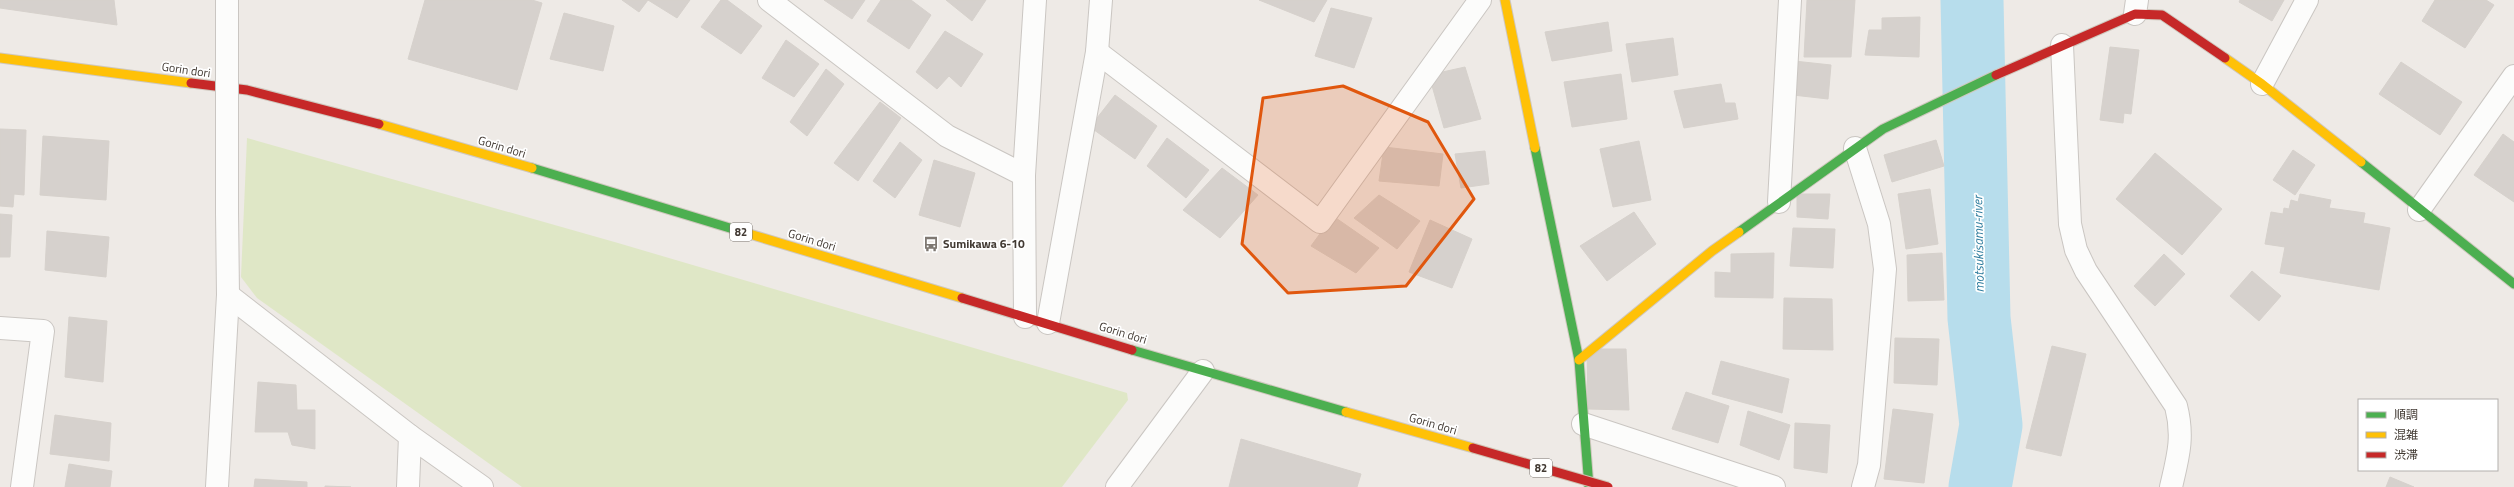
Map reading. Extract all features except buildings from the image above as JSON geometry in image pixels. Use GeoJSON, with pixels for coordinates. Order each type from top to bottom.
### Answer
{"type":"FeatureCollection","features":[{"type":"Feature","properties":{"kind":"main road"},"geometry":{"type":"LineString","coordinates":[[1505,0],[1580,360],[1583,424],[1589,487]]}},
{"type":"Feature","properties":{"kind":"main road"},"geometry":{"type":"LineString","coordinates":[[1580,360],[1712,251],[1883,129],[1946,98],[2062,45],[2136,7],[2162,15],[2262,84],[2418,210],[2514,284]]}},
{"type":"Feature","properties":{"kind":"main road","name":"Gorin dori"},"geometry":{"type":"LineString","coordinates":[[0,58],[254,92],[421,135],[1025,317],[1048,322],[1203,371],[1608,487]]}},
{"type":"Feature","properties":{"kind":"street"},"geometry":{"type":"LineString","coordinates":[[216,487],[228,295],[227,0]]}},
{"type":"Feature","properties":{"kind":"street"},"geometry":{"type":"LineString","coordinates":[[768,0],[947,136],[1024,175]]}},
{"type":"Feature","properties":{"kind":"street"},"geometry":{"type":"LineString","coordinates":[[1025,317],[1024,175],[1035,0]]}},
{"type":"Feature","properties":{"kind":"street"},"geometry":{"type":"LineString","coordinates":[[1048,322],[1097,52],[1101,0]]}},
{"type":"Feature","properties":{"kind":"street"},"geometry":{"type":"LineString","coordinates":[[1097,52],[1320,222],[1480,0]]}},
{"type":"Feature","properties":{"kind":"street"},"geometry":{"type":"LineString","coordinates":[[1780,202],[1790,0]]}},
{"type":"Feature","properties":{"kind":"street"},"geometry":{"type":"LineString","coordinates":[[2262,84],[2307,0]]}},
{"type":"Feature","properties":{"kind":"street"},"geometry":{"type":"LineString","coordinates":[[2062,45],[2070,224],[2076,250],[2086,271],[2176,406],[2181,426],[2180,450],[2171,487]]}},
{"type":"Feature","properties":{"kind":"street"},"geometry":{"type":"LineString","coordinates":[[2418,210],[2514,76]]}},
{"type":"Feature","properties":{"kind":"street"},"geometry":{"type":"LineString","coordinates":[[1855,148],[1879,224],[1885,268],[1869,465],[1864,487]]}},
{"type":"Feature","properties":{"kind":"street"},"geometry":{"type":"LineString","coordinates":[[228,295],[410,436],[482,487]]}},
{"type":"Feature","properties":{"kind":"street"},"geometry":{"type":"LineString","coordinates":[[0,328],[43,331],[22,487]]}},
{"type":"Feature","properties":{"kind":"street"},"geometry":{"type":"LineString","coordinates":[[1117,487],[1203,371]]}},
{"type":"Feature","properties":{"kind":"street"},"geometry":{"type":"LineString","coordinates":[[1583,424],[1774,487]]}},
{"type":"Feature","properties":{"kind":"street"},"geometry":{"type":"LineString","coordinates":[[408,487],[410,436]]}},
{"type":"Feature","properties":{"kind":"highlighted area"},"geometry":{"type":"Polygon","coordinates":[[[1343,86],[1428,122],[1474,199],[1406,286],[1288,293],[1242,244],[1263,98],[1343,86]]]}},
{"type":"Feature","properties":{"kind":"green space"},"geometry":{"type":"Polygon","coordinates":[[[247,138],[618,243],[1127,393],[1128,400],[1062,487],[522,487],[257,298],[241,277],[247,138]]]}},
{"type":"Feature","properties":{"kind":"waterway","name":"motsukisamu-river"},"geometry":{"type":"LineString","coordinates":[[1972,0],[1979,318],[1991,425],[1980,487]]}},
{"type":"Feature","properties":{"kind":"traffic: fast"},"geometry":{"type":"LineString","coordinates":[[1739,232],[1883,129],[1996,75]]}},
{"type":"Feature","properties":{"kind":"traffic: fast"},"geometry":{"type":"LineString","coordinates":[[1535,148],[1579,360],[1589,487]]}},
{"type":"Feature","properties":{"kind":"traffic: fast"},"geometry":{"type":"LineString","coordinates":[[2361,162],[2514,284]]}},
{"type":"Feature","properties":{"kind":"traffic: fast"},"geometry":{"type":"LineString","coordinates":[[532,168],[743,232]]}},
{"type":"Feature","properties":{"kind":"traffic: fast"},"geometry":{"type":"LineString","coordinates":[[1132,350],[1346,412]]}},
{"type":"Feature","properties":{"kind":"traffic: slow"},"geometry":{"type":"LineString","coordinates":[[1505,0],[1535,148]]}},
{"type":"Feature","properties":{"kind":"traffic: slow"},"geometry":{"type":"LineString","coordinates":[[0,58],[191,83]]}},
{"type":"Feature","properties":{"kind":"traffic: slow"},"geometry":{"type":"LineString","coordinates":[[2225,58],[2262,84],[2361,162]]}},
{"type":"Feature","properties":{"kind":"traffic: slow"},"geometry":{"type":"LineString","coordinates":[[379,124],[532,168]]}},
{"type":"Feature","properties":{"kind":"traffic: slow"},"geometry":{"type":"LineString","coordinates":[[743,232],[962,298]]}},
{"type":"Feature","properties":{"kind":"traffic: slow"},"geometry":{"type":"LineString","coordinates":[[1579,360],[1712,251],[1739,232]]}},
{"type":"Feature","properties":{"kind":"traffic: slow"},"geometry":{"type":"LineString","coordinates":[[1346,412],[1473,448]]}},
{"type":"Feature","properties":{"kind":"traffic: jam"},"geometry":{"type":"LineString","coordinates":[[1996,75],[2135,14],[2162,15],[2225,58]]}},
{"type":"Feature","properties":{"kind":"traffic: jam"},"geometry":{"type":"LineString","coordinates":[[191,83],[247,90],[379,124]]}},
{"type":"Feature","properties":{"kind":"traffic: jam"},"geometry":{"type":"LineString","coordinates":[[962,298],[1132,350]]}},
{"type":"Feature","properties":{"kind":"traffic: jam"},"geometry":{"type":"LineString","coordinates":[[1473,448],[1608,487]]}},
{"type":"Feature","properties":{"kind":"place","name":"Sumikawa 6-10"},"geometry":{"type":"Point","coordinates":[931,244]}}]}
